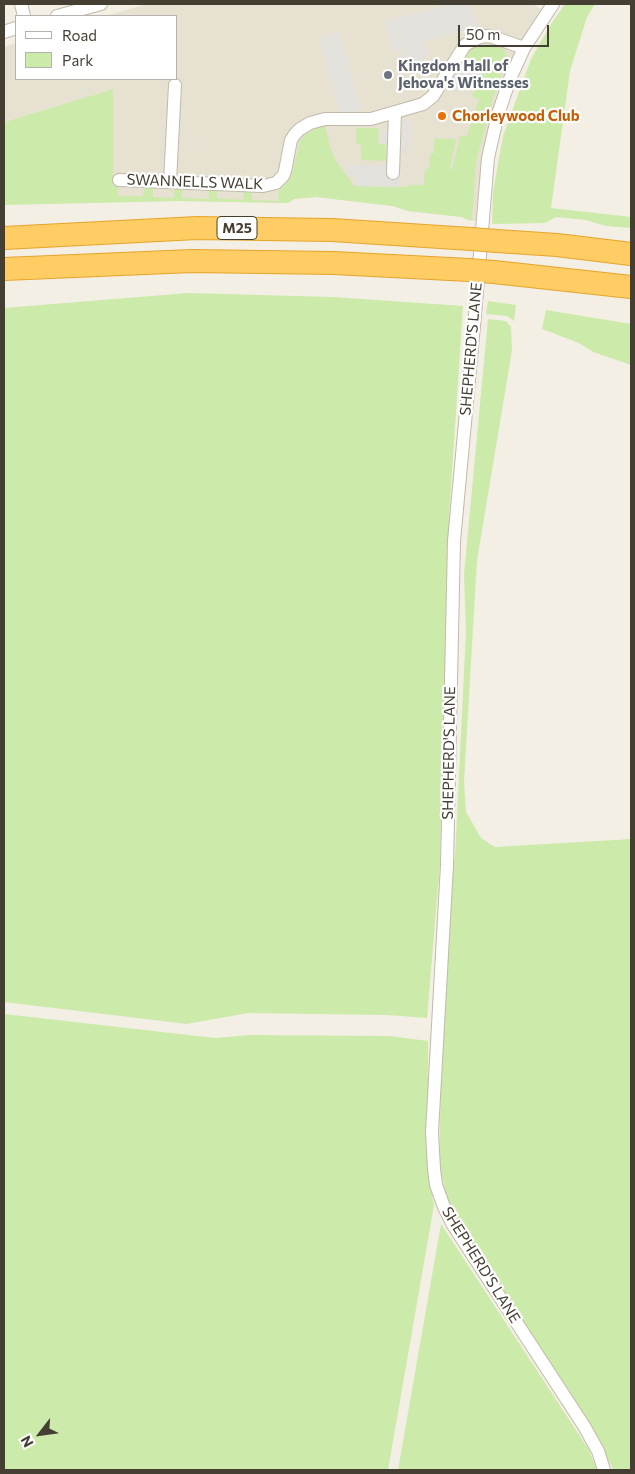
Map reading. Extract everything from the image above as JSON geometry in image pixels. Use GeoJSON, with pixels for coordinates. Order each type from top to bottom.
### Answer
{"type":"FeatureCollection","features":[{"type":"Feature","properties":{"kind":"highway","name":"M25"},"geometry":{"type":"LineString","coordinates":[[4,238],[197,228],[332,230],[497,241],[631,254]]}},
{"type":"Feature","properties":{"kind":"highway","name":"M25"},"geometry":{"type":"LineString","coordinates":[[4,270],[192,261],[334,263],[494,272],[631,287]]}},
{"type":"Feature","properties":{"kind":"street"},"geometry":{"type":"LineString","coordinates":[[61,15],[101,4]]}},
{"type":"Feature","properties":{"kind":"street","name":"SHEPHERD'S LANE"},"geometry":{"type":"LineString","coordinates":[[553,4],[524,48],[510,79],[498,114],[488,158],[454,541],[447,865],[432,1132],[436,1185],[444,1206],[454,1225],[584,1426],[598,1451],[604,1470]]}},
{"type":"Feature","properties":{"kind":"street","name":"SWANNELLS WALK"},"geometry":{"type":"LineString","coordinates":[[119,180],[263,186],[276,183],[283,176],[291,140],[300,128],[317,120],[365,120],[423,104],[433,96],[459,52],[470,40],[484,36],[493,37],[524,48]]}},
{"type":"Feature","properties":{"kind":"street"},"geometry":{"type":"LineString","coordinates":[[170,182],[175,85]]}},
{"type":"Feature","properties":{"kind":"street"},"geometry":{"type":"LineString","coordinates":[[393,173],[395,112]]}},
{"type":"Feature","properties":{"kind":"shaded area"},"geometry":{"type":"Polygon","coordinates":[[[147,4],[534,4],[542,10],[511,65],[477,221],[462,217],[408,211],[393,206],[316,197],[294,199],[288,203],[113,202],[113,89],[4,122],[4,47],[15,43],[15,80],[178,80],[178,15],[108,15],[147,4]]]}},
{"type":"Feature","properties":{"kind":"shaded area"},"geometry":{"type":"Polygon","coordinates":[[[450,4],[470,4],[476,26],[462,32],[424,41],[428,59],[405,65],[401,50],[394,52],[386,21],[450,4]]]}},
{"type":"Feature","properties":{"kind":"shaded area"},"geometry":{"type":"Polygon","coordinates":[[[339,31],[361,109],[353,111],[353,113],[340,113],[319,37],[339,31]]]}},
{"type":"Feature","properties":{"kind":"shaded area"},"geometry":{"type":"Polygon","coordinates":[[[464,58],[484,70],[474,87],[468,84],[464,91],[450,83],[464,58]]]}},
{"type":"Feature","properties":{"kind":"shaded area"},"geometry":{"type":"Polygon","coordinates":[[[401,118],[401,120],[410,120],[409,151],[400,151],[399,187],[356,186],[356,175],[346,175],[346,165],[389,166],[389,144],[380,143],[381,131],[390,132],[390,122],[401,118]]]}},
{"type":"Feature","properties":{"kind":"green space"},"geometry":{"type":"Polygon","coordinates":[[[565,4],[595,4],[587,17],[570,71],[551,208],[631,217],[631,228],[606,226],[586,220],[556,217],[545,223],[492,224],[493,192],[503,136],[531,59],[565,4]]]}},
{"type":"Feature","properties":{"kind":"green space"},"geometry":{"type":"Polygon","coordinates":[[[490,44],[504,50],[508,58],[494,94],[476,162],[472,220],[462,217],[408,211],[393,206],[316,197],[294,199],[288,203],[179,201],[4,205],[4,122],[113,89],[113,186],[118,186],[118,196],[143,196],[144,188],[153,188],[153,197],[174,198],[174,189],[182,189],[182,198],[209,199],[209,190],[217,191],[217,198],[243,200],[244,191],[252,192],[252,200],[278,201],[279,190],[291,177],[300,141],[306,134],[320,126],[325,126],[335,159],[354,186],[407,187],[407,185],[424,185],[425,169],[429,169],[430,154],[434,153],[434,138],[456,139],[450,169],[452,170],[460,136],[467,136],[479,99],[472,96],[484,70],[464,58],[476,47],[490,44]]]}},
{"type":"Feature","properties":{"kind":"green space"},"geometry":{"type":"Polygon","coordinates":[[[356,128],[379,128],[378,144],[386,145],[386,161],[361,160],[361,145],[356,144],[356,128]]]}},
{"type":"Feature","properties":{"kind":"green space"},"geometry":{"type":"Polygon","coordinates":[[[188,293],[333,297],[463,306],[449,517],[448,619],[443,714],[440,863],[427,1018],[386,1015],[248,1013],[187,1024],[4,1002],[4,308],[188,293]]]}},
{"type":"Feature","properties":{"kind":"green space"},"geometry":{"type":"Polygon","coordinates":[[[488,301],[516,305],[514,321],[507,316],[486,314],[488,301]]]}},
{"type":"Feature","properties":{"kind":"green space"},"geometry":{"type":"Polygon","coordinates":[[[546,310],[631,324],[631,365],[593,352],[579,343],[542,329],[546,310]]]}},
{"type":"Feature","properties":{"kind":"green space"},"geometry":{"type":"Polygon","coordinates":[[[488,319],[506,321],[511,327],[512,350],[477,560],[464,782],[466,812],[481,838],[495,847],[631,839],[631,1470],[614,1470],[515,1311],[463,1232],[447,1198],[439,1165],[442,1042],[452,868],[455,857],[466,631],[464,574],[488,319]]]}},
{"type":"Feature","properties":{"kind":"green space"},"geometry":{"type":"Polygon","coordinates":[[[4,1014],[215,1038],[250,1035],[389,1036],[428,1041],[428,1174],[434,1205],[388,1470],[4,1470],[4,1014]]]}},
{"type":"Feature","properties":{"kind":"green space"},"geometry":{"type":"Polygon","coordinates":[[[441,1224],[589,1450],[597,1470],[398,1470],[441,1224]]]}},
{"type":"Feature","properties":{"kind":"place","name":"Kingdom Hall of Jehova's Witnesses"},"geometry":{"type":"Point","coordinates":[388,75]}},
{"type":"Feature","properties":{"kind":"place","name":"Chorleywood Club"},"geometry":{"type":"Point","coordinates":[442,116]}}]}
